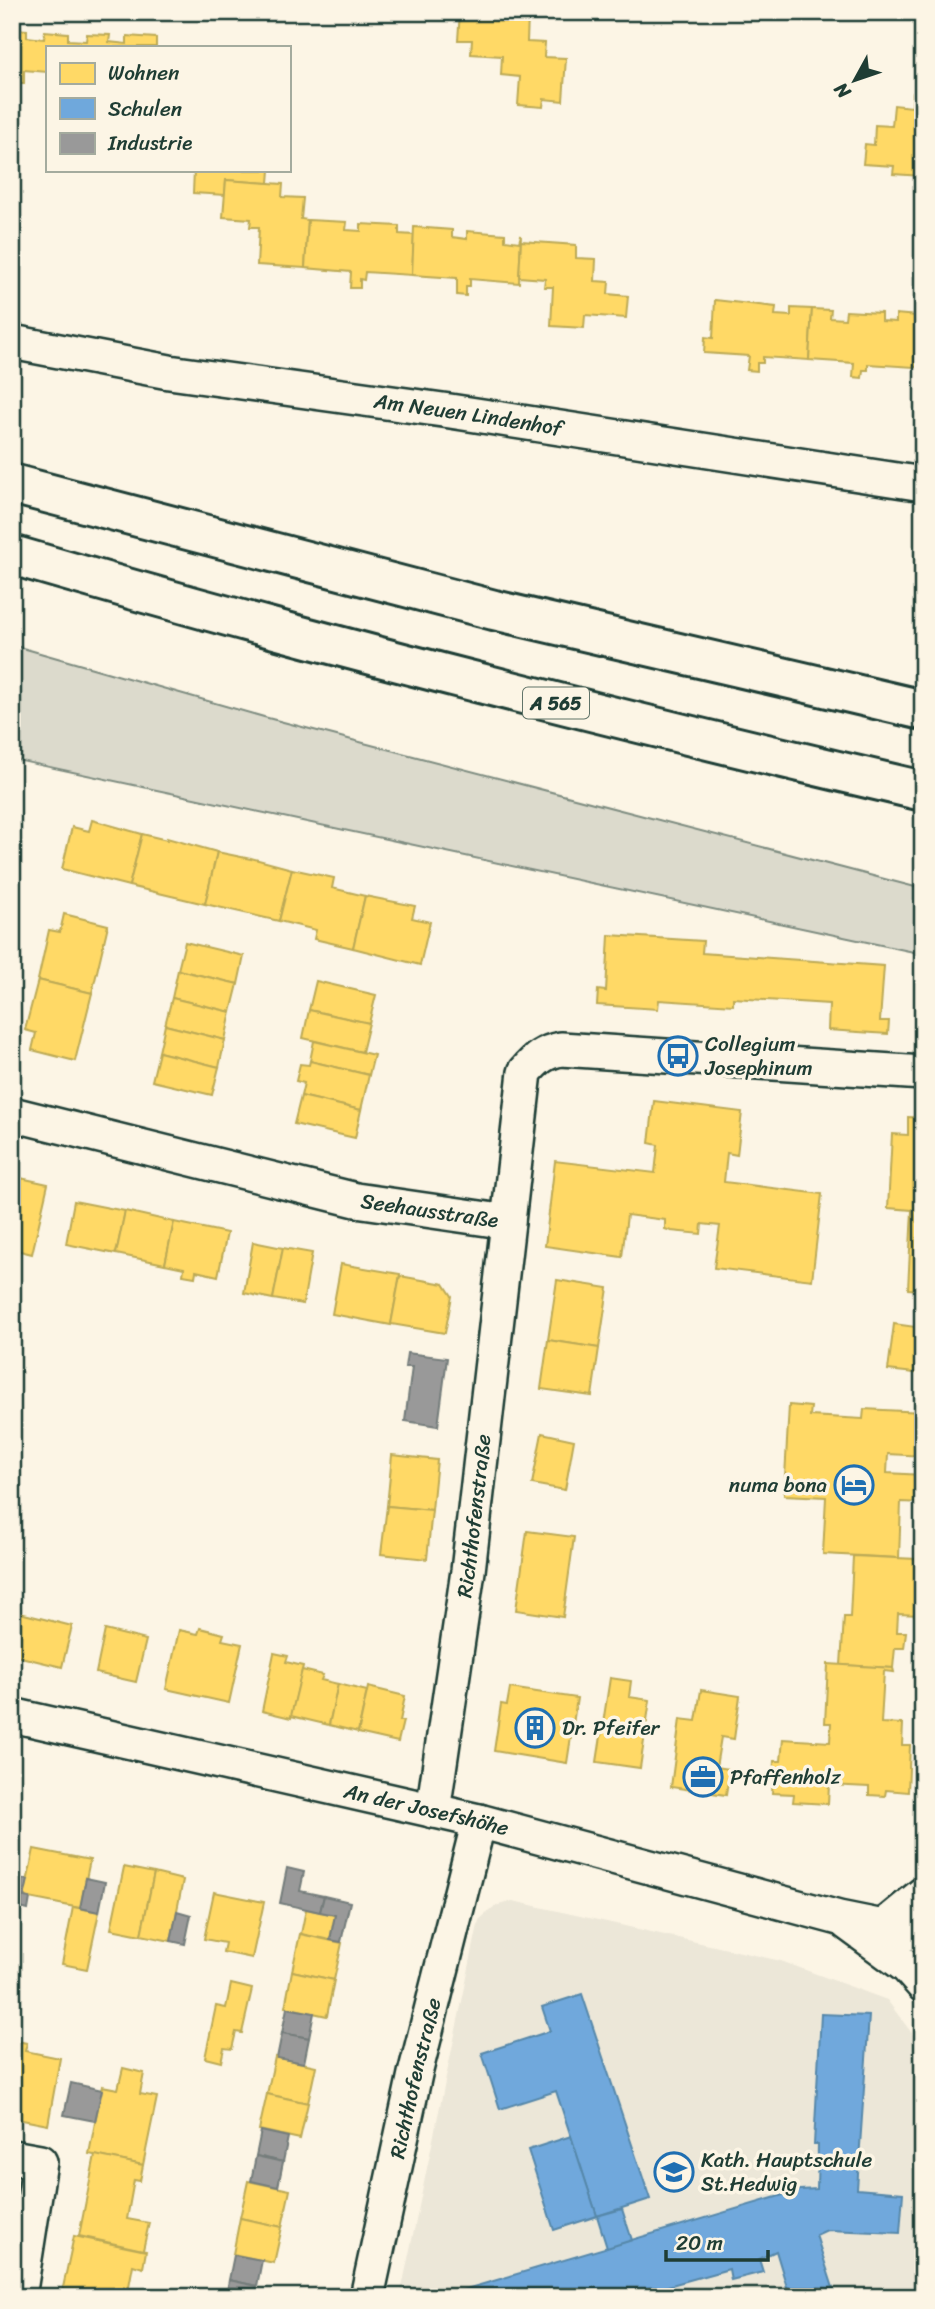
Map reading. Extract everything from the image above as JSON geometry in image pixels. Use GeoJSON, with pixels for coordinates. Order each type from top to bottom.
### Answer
{"type":"FeatureCollection","features":[{"type":"Feature","properties":{"kind":"highway"},"geometry":{"type":"LineString","coordinates":[[12,484],[494,610],[923,710]]}},
{"type":"Feature","properties":{"kind":"highway","name":"A 565"},"geometry":{"type":"LineString","coordinates":[[12,555],[190,607],[476,683],[923,791]]}},
{"type":"Feature","properties":{"kind":"street","name":"Am Neuen Lindenhof"},"geometry":{"type":"LineString","coordinates":[[12,342],[169,372],[450,411],[923,484]]}},
{"type":"Feature","properties":{"kind":"street","name":"Seehausstraße"},"geometry":{"type":"LineString","coordinates":[[12,1114],[356,1200],[508,1222],[525,1072],[537,1058],[550,1051],[561,1049],[923,1073]]}},
{"type":"Feature","properties":{"kind":"street","name":"Richthofenstraße"},"geometry":{"type":"LineString","coordinates":[[433,1811],[468,1572],[508,1222]]}},
{"type":"Feature","properties":{"kind":"street","name":"An der Josefshöhe"},"geometry":{"type":"LineString","coordinates":[[12,1715],[479,1821],[839,1918],[923,1935]]}},
{"type":"Feature","properties":{"kind":"street","name":"Richthofenstraße"},"geometry":{"type":"LineString","coordinates":[[367,2297],[415,2074],[479,1821]]}},
{"type":"Feature","properties":{"kind":"street"},"geometry":{"type":"LineString","coordinates":[[884,1926],[923,1894]]}},
{"type":"Feature","properties":{"kind":"street","name":"An der Josefshöhe"},"geometry":{"type":"LineString","coordinates":[[839,1918],[906,1967],[923,1985]]}},
{"type":"Feature","properties":{"kind":"street"},"geometry":{"type":"LineString","coordinates":[[12,2157],[40,2162],[19,2297]]}},
{"type":"Feature","properties":{"kind":"shaded area"},"geometry":{"type":"Polygon","coordinates":[[[12,645],[264,717],[923,889],[923,954],[12,759],[12,645]]]}},
{"type":"Feature","properties":{"kind":"shaded area","name":"Kath. Hauptschule St.Hedwig"},"geometry":{"type":"Polygon","coordinates":[[[513,1901],[781,1961],[887,2000],[923,2048],[923,2297],[400,2297],[479,1920],[495,1906],[513,1901]]]}},
{"type":"Feature","properties":{"kind":"building: Wohnen"},"geometry":{"type":"Polygon","coordinates":[[[460,12],[515,12],[515,15],[528,16],[527,42],[545,43],[544,57],[566,58],[563,101],[544,99],[543,107],[518,105],[520,77],[501,75],[502,56],[471,54],[472,40],[458,40],[460,12]]]}},
{"type":"Feature","properties":{"kind":"building: Wohnen"},"geometry":{"type":"Polygon","coordinates":[[[12,29],[27,30],[27,37],[44,39],[45,31],[68,33],[68,40],[86,41],[87,34],[110,35],[109,42],[127,44],[127,36],[156,38],[156,46],[46,46],[46,72],[24,70],[24,83],[12,83],[12,29]]]}},
{"type":"Feature","properties":{"kind":"building: Wohnen"},"geometry":{"type":"Polygon","coordinates":[[[923,40],[923,94],[919,93],[923,40]]]}},
{"type":"Feature","properties":{"kind":"building: Wohnen"},"geometry":{"type":"Polygon","coordinates":[[[913,93],[923,94],[922,176],[893,174],[894,166],[863,164],[865,144],[874,145],[875,125],[892,126],[894,105],[912,107],[913,93]]]}},
{"type":"Feature","properties":{"kind":"building: Wohnen"},"geometry":{"type":"Polygon","coordinates":[[[194,172],[270,172],[269,183],[226,180],[225,195],[193,193],[194,172]]]}},
{"type":"Feature","properties":{"kind":"building: Wohnen"},"geometry":{"type":"Polygon","coordinates":[[[226,180],[283,184],[282,197],[303,198],[301,219],[308,220],[305,268],[257,265],[259,227],[250,227],[251,219],[223,217],[226,180]]]}},
{"type":"Feature","properties":{"kind":"building: Wohnen"},"geometry":{"type":"Polygon","coordinates":[[[308,220],[347,222],[346,230],[361,231],[361,224],[399,226],[399,234],[414,235],[412,275],[365,272],[364,280],[360,279],[360,288],[350,288],[351,272],[305,268],[308,220]]]}},
{"type":"Feature","properties":{"kind":"building: Wohnen"},"geometry":{"type":"Polygon","coordinates":[[[414,227],[452,230],[452,237],[467,239],[467,231],[505,234],[505,240],[519,242],[521,235],[519,283],[470,279],[470,286],[466,286],[466,296],[457,295],[457,278],[412,275],[414,227]]]}},
{"type":"Feature","properties":{"kind":"building: Wohnen"},"geometry":{"type":"Polygon","coordinates":[[[521,241],[576,245],[576,258],[596,259],[595,281],[609,282],[608,294],[628,296],[626,318],[585,315],[584,328],[551,326],[553,287],[544,287],[545,279],[519,277],[521,241]]]}},
{"type":"Feature","properties":{"kind":"building: Wohnen"},"geometry":{"type":"Polygon","coordinates":[[[715,300],[776,307],[775,315],[791,316],[791,308],[812,309],[809,360],[763,357],[763,363],[757,363],[757,371],[747,370],[749,356],[704,353],[705,337],[713,338],[715,300]]]}},
{"type":"Feature","properties":{"kind":"building: Wohnen"},"geometry":{"type":"Polygon","coordinates":[[[918,307],[923,307],[923,367],[914,367],[918,307]]]}},
{"type":"Feature","properties":{"kind":"building: Wohnen"},"geometry":{"type":"Polygon","coordinates":[[[812,309],[831,310],[830,318],[845,319],[846,311],[881,313],[881,321],[896,322],[896,314],[917,316],[914,367],[868,364],[868,370],[863,370],[862,378],[853,377],[854,363],[809,360],[812,309]]]}},
{"type":"Feature","properties":{"kind":"building: Wohnen"},"geometry":{"type":"Polygon","coordinates":[[[92,820],[142,834],[129,886],[62,869],[72,827],[89,831],[92,820]]]}},
{"type":"Feature","properties":{"kind":"building: Wohnen"},"geometry":{"type":"Polygon","coordinates":[[[142,834],[217,852],[205,904],[129,886],[142,834]]]}},
{"type":"Feature","properties":{"kind":"building: Wohnen"},"geometry":{"type":"Polygon","coordinates":[[[217,852],[292,869],[279,921],[205,904],[217,852]]]}},
{"type":"Feature","properties":{"kind":"building: Wohnen"},"geometry":{"type":"Polygon","coordinates":[[[292,869],[334,878],[332,888],[365,896],[353,948],[314,939],[316,930],[279,921],[292,869]]]}},
{"type":"Feature","properties":{"kind":"building: Wohnen"},"geometry":{"type":"Polygon","coordinates":[[[365,896],[415,906],[412,918],[430,922],[420,965],[353,948],[365,896]]]}},
{"type":"Feature","properties":{"kind":"building: Wohnen"},"geometry":{"type":"Polygon","coordinates":[[[64,914],[108,925],[92,993],[38,980],[49,930],[60,932],[64,914]]]}},
{"type":"Feature","properties":{"kind":"building: Wohnen"},"geometry":{"type":"Polygon","coordinates":[[[609,935],[703,941],[702,953],[884,966],[880,1021],[889,1021],[888,1034],[828,1030],[829,1004],[733,998],[733,1005],[659,1000],[658,1009],[597,1005],[598,990],[606,991],[609,935]]]}},
{"type":"Feature","properties":{"kind":"building: Wohnen"},"geometry":{"type":"Polygon","coordinates":[[[185,942],[244,956],[238,984],[178,970],[185,942]]]}},
{"type":"Feature","properties":{"kind":"building: Wohnen"},"geometry":{"type":"Polygon","coordinates":[[[178,970],[238,984],[231,1012],[172,998],[178,970]]]}},
{"type":"Feature","properties":{"kind":"building: Wohnen"},"geometry":{"type":"Polygon","coordinates":[[[38,980],[92,993],[75,1061],[32,1050],[36,1033],[25,1030],[38,980]]]}},
{"type":"Feature","properties":{"kind":"building: Wohnen"},"geometry":{"type":"Polygon","coordinates":[[[316,981],[376,995],[369,1023],[309,1010],[316,981]]]}},
{"type":"Feature","properties":{"kind":"building: Wohnen"},"geometry":{"type":"Polygon","coordinates":[[[172,998],[231,1012],[225,1040],[165,1025],[172,998]]]}},
{"type":"Feature","properties":{"kind":"building: Wohnen"},"geometry":{"type":"Polygon","coordinates":[[[309,1010],[369,1023],[362,1052],[303,1038],[309,1010]]]}},
{"type":"Feature","properties":{"kind":"building: Wohnen"},"geometry":{"type":"Polygon","coordinates":[[[165,1025],[225,1040],[219,1067],[159,1052],[165,1025]]]}},
{"type":"Feature","properties":{"kind":"building: Wohnen"},"geometry":{"type":"Polygon","coordinates":[[[314,1041],[374,1055],[369,1075],[310,1061],[314,1041]]]}},
{"type":"Feature","properties":{"kind":"building: Wohnen"},"geometry":{"type":"Polygon","coordinates":[[[159,1052],[219,1067],[212,1095],[152,1081],[159,1052]]]}},
{"type":"Feature","properties":{"kind":"building: Wohnen"},"geometry":{"type":"Polygon","coordinates":[[[310,1061],[369,1075],[361,1110],[301,1096],[304,1083],[296,1081],[300,1064],[309,1065],[310,1061]]]}},
{"type":"Feature","properties":{"kind":"building: Wohnen"},"geometry":{"type":"Polygon","coordinates":[[[301,1096],[361,1110],[355,1138],[294,1124],[301,1096]]]}},
{"type":"Feature","properties":{"kind":"building: Wohnen"},"geometry":{"type":"Polygon","coordinates":[[[654,1101],[742,1112],[737,1155],[727,1153],[724,1182],[822,1194],[812,1280],[714,1268],[720,1226],[702,1224],[701,1234],[671,1231],[665,1229],[665,1220],[627,1215],[622,1257],[545,1246],[555,1161],[655,1173],[658,1145],[649,1143],[654,1101]]]}},
{"type":"Feature","properties":{"kind":"building: Wohnen"},"geometry":{"type":"Polygon","coordinates":[[[908,1117],[923,1118],[923,1290],[908,1289],[912,1210],[888,1208],[892,1134],[908,1135],[908,1117]]]}},
{"type":"Feature","properties":{"kind":"building: Wohnen"},"geometry":{"type":"Polygon","coordinates":[[[16,1177],[48,1184],[32,1254],[12,1249],[12,1193],[16,1177]]]}},
{"type":"Feature","properties":{"kind":"building: Wohnen"},"geometry":{"type":"Polygon","coordinates":[[[74,1201],[125,1211],[116,1254],[66,1244],[74,1201]]]}},
{"type":"Feature","properties":{"kind":"building: Wohnen"},"geometry":{"type":"Polygon","coordinates":[[[125,1211],[174,1222],[165,1264],[116,1254],[125,1211]]]}},
{"type":"Feature","properties":{"kind":"building: Wohnen"},"geometry":{"type":"Polygon","coordinates":[[[174,1222],[227,1233],[218,1276],[196,1271],[195,1277],[183,1275],[184,1268],[165,1264],[174,1222]]]}},
{"type":"Feature","properties":{"kind":"building: Wohnen"},"geometry":{"type":"Polygon","coordinates":[[[253,1242],[283,1248],[273,1299],[244,1293],[253,1242]]]}},
{"type":"Feature","properties":{"kind":"building: Wohnen"},"geometry":{"type":"Polygon","coordinates":[[[283,1248],[312,1253],[303,1304],[273,1299],[283,1248]]]}},
{"type":"Feature","properties":{"kind":"building: Wohnen"},"geometry":{"type":"Polygon","coordinates":[[[341,1264],[400,1274],[391,1325],[332,1314],[341,1264]]]}},
{"type":"Feature","properties":{"kind":"building: Wohnen"},"geometry":{"type":"Polygon","coordinates":[[[400,1276],[444,1284],[452,1296],[445,1333],[391,1324],[400,1276]]]}},
{"type":"Feature","properties":{"kind":"building: Wohnen"},"geometry":{"type":"Polygon","coordinates":[[[557,1280],[608,1288],[599,1348],[548,1340],[557,1280]]]}},
{"type":"Feature","properties":{"kind":"building: Wohnen"},"geometry":{"type":"Polygon","coordinates":[[[894,1324],[923,1328],[923,1374],[888,1370],[894,1324]]]}},
{"type":"Feature","properties":{"kind":"building: Wohnen"},"geometry":{"type":"Polygon","coordinates":[[[548,1340],[599,1348],[592,1396],[541,1389],[548,1340]]]}},
{"type":"Feature","properties":{"kind":"building: Wohnen","name":"numa bona"},"geometry":{"type":"Polygon","coordinates":[[[789,1405],[811,1407],[810,1416],[863,1419],[864,1409],[923,1412],[923,1456],[888,1454],[887,1473],[923,1475],[923,1503],[901,1502],[899,1558],[823,1554],[826,1497],[784,1495],[789,1405]]]}},
{"type":"Feature","properties":{"kind":"building: Wohnen"},"geometry":{"type":"Polygon","coordinates":[[[542,1433],[574,1440],[565,1490],[532,1484],[542,1433]]]}},
{"type":"Feature","properties":{"kind":"building: Wohnen"},"geometry":{"type":"Polygon","coordinates":[[[392,1455],[437,1460],[432,1510],[387,1506],[392,1455]]]}},
{"type":"Feature","properties":{"kind":"building: Wohnen"},"geometry":{"type":"Polygon","coordinates":[[[387,1506],[432,1510],[427,1559],[381,1554],[387,1506]]]}},
{"type":"Feature","properties":{"kind":"building: Wohnen"},"geometry":{"type":"Polygon","coordinates":[[[527,1531],[574,1537],[563,1617],[516,1610],[527,1531]]]}},
{"type":"Feature","properties":{"kind":"building: Wohnen"},"geometry":{"type":"Polygon","coordinates":[[[853,1556],[917,1559],[916,1579],[922,1580],[920,1615],[898,1614],[897,1632],[906,1632],[904,1648],[895,1648],[893,1668],[841,1665],[844,1617],[850,1617],[853,1556]]]}},
{"type":"Feature","properties":{"kind":"building: Wohnen"},"geometry":{"type":"Polygon","coordinates":[[[12,1611],[72,1626],[62,1667],[12,1655],[12,1611]]]}},
{"type":"Feature","properties":{"kind":"building: Wohnen"},"geometry":{"type":"Polygon","coordinates":[[[200,1628],[224,1634],[222,1640],[242,1644],[229,1703],[166,1689],[179,1630],[198,1634],[200,1628]]]}},
{"type":"Feature","properties":{"kind":"building: Wohnen"},"geometry":{"type":"Polygon","coordinates":[[[105,1630],[146,1640],[136,1682],[96,1673],[105,1630]]]}},
{"type":"Feature","properties":{"kind":"building: Wohnen"},"geometry":{"type":"Polygon","coordinates":[[[274,1653],[288,1656],[286,1662],[303,1666],[291,1718],[262,1711],[274,1653]]]}},
{"type":"Feature","properties":{"kind":"building: Wohnen"},"geometry":{"type":"Polygon","coordinates":[[[828,1664],[893,1668],[894,1672],[884,1671],[881,1723],[903,1724],[902,1745],[910,1745],[908,1792],[886,1790],[885,1796],[869,1795],[869,1787],[829,1785],[828,1804],[793,1802],[794,1794],[772,1793],[774,1761],[781,1761],[783,1739],[830,1742],[831,1723],[825,1723],[828,1664]]]}},
{"type":"Feature","properties":{"kind":"building: Wohnen"},"geometry":{"type":"Polygon","coordinates":[[[302,1670],[323,1675],[321,1680],[338,1684],[329,1725],[291,1716],[302,1670]]]}},
{"type":"Feature","properties":{"kind":"building: Wohnen"},"geometry":{"type":"Polygon","coordinates":[[[610,1678],[631,1681],[629,1697],[650,1700],[640,1768],[597,1762],[610,1678]]]}},
{"type":"Feature","properties":{"kind":"building: Wohnen"},"geometry":{"type":"Polygon","coordinates":[[[338,1684],[367,1691],[358,1732],[329,1725],[338,1684]]]}},
{"type":"Feature","properties":{"kind":"building: Wohnen"},"geometry":{"type":"Polygon","coordinates":[[[368,1687],[405,1696],[398,1742],[358,1733],[368,1687]]]}},
{"type":"Feature","properties":{"kind":"building: Wohnen","name":"Dr. Pfeifer"},"geometry":{"type":"Polygon","coordinates":[[[510,1688],[577,1698],[567,1763],[494,1751],[501,1704],[507,1705],[510,1688]]]}},
{"type":"Feature","properties":{"kind":"building: Wohnen"},"geometry":{"type":"Polygon","coordinates":[[[701,1690],[740,1696],[734,1739],[721,1737],[716,1767],[730,1769],[726,1795],[671,1787],[680,1719],[696,1721],[701,1690]]]}},
{"type":"Feature","properties":{"kind":"building: Wohnen"},"geometry":{"type":"Polygon","coordinates":[[[34,1849],[90,1860],[80,1908],[24,1897],[34,1849]]]}},
{"type":"Feature","properties":{"kind":"building: Wohnen"},"geometry":{"type":"Polygon","coordinates":[[[124,1867],[154,1873],[141,1935],[111,1929],[124,1867]]]}},
{"type":"Feature","properties":{"kind":"building: Wohnen"},"geometry":{"type":"Polygon","coordinates":[[[154,1873],[183,1880],[171,1941],[141,1935],[154,1873]]]}},
{"type":"Feature","properties":{"kind":"building: Wohnen"},"geometry":{"type":"Polygon","coordinates":[[[214,1892],[264,1902],[252,1958],[223,1952],[225,1943],[204,1939],[214,1892]]]}},
{"type":"Feature","properties":{"kind":"building: Wohnen"},"geometry":{"type":"Polygon","coordinates":[[[73,1907],[99,1912],[87,1969],[62,1964],[73,1907]]]}},
{"type":"Feature","properties":{"kind":"building: Wohnen"},"geometry":{"type":"Polygon","coordinates":[[[306,1909],[335,1915],[330,1940],[301,1934],[306,1909]]]}},
{"type":"Feature","properties":{"kind":"building: Wohnen"},"geometry":{"type":"Polygon","coordinates":[[[300,1934],[342,1943],[334,1980],[292,1971],[300,1934]]]}},
{"type":"Feature","properties":{"kind":"building: Wohnen"},"geometry":{"type":"Polygon","coordinates":[[[292,1971],[334,1980],[327,2016],[285,2007],[292,1971]]]}},
{"type":"Feature","properties":{"kind":"building: Wohnen"},"geometry":{"type":"Polygon","coordinates":[[[231,1984],[252,1989],[242,2033],[236,2032],[232,2049],[224,2048],[221,2062],[205,2058],[216,2006],[226,2008],[231,1984]]]}},
{"type":"Feature","properties":{"kind":"building: Wohnen"},"geometry":{"type":"Polygon","coordinates":[[[12,2040],[27,2043],[25,2051],[60,2058],[48,2125],[12,2118],[12,2040]]]}},
{"type":"Feature","properties":{"kind":"building: Wohnen"},"geometry":{"type":"Polygon","coordinates":[[[275,2057],[316,2066],[308,2103],[267,2094],[275,2057]]]}},
{"type":"Feature","properties":{"kind":"building: Wohnen"},"geometry":{"type":"Polygon","coordinates":[[[123,2068],[144,2073],[140,2094],[157,2097],[143,2165],[89,2154],[102,2086],[118,2089],[123,2068]]]}},
{"type":"Feature","properties":{"kind":"building: Wohnen"},"geometry":{"type":"Polygon","coordinates":[[[267,2094],[308,2103],[300,2139],[259,2130],[267,2094]]]}},
{"type":"Feature","properties":{"kind":"building: Wohnen"},"geometry":{"type":"Polygon","coordinates":[[[95,2155],[143,2165],[140,2181],[134,2180],[127,2219],[149,2223],[143,2250],[79,2236],[95,2155]]]}},
{"type":"Feature","properties":{"kind":"building: Wohnen"},"geometry":{"type":"Polygon","coordinates":[[[248,2181],[290,2190],[282,2227],[240,2218],[248,2181]]]}},
{"type":"Feature","properties":{"kind":"building: Wohnen"},"geometry":{"type":"Polygon","coordinates":[[[240,2218],[282,2227],[274,2263],[233,2254],[240,2218]]]}},
{"type":"Feature","properties":{"kind":"building: Wohnen"},"geometry":{"type":"Polygon","coordinates":[[[74,2236],[146,2251],[143,2268],[133,2265],[127,2297],[61,2297],[74,2236]]]}},
{"type":"Feature","properties":{"kind":"building: Schulen"},"geometry":{"type":"Polygon","coordinates":[[[582,1994],[650,2199],[597,2216],[556,2091],[500,2109],[482,2053],[550,2031],[542,2007],[582,1994]]]}},
{"type":"Feature","properties":{"kind":"building: Schulen"},"geometry":{"type":"Polygon","coordinates":[[[821,2014],[869,2016],[857,2189],[903,2193],[900,2233],[827,2230],[816,2235],[836,2297],[790,2297],[776,2251],[759,2259],[763,2272],[731,2280],[729,2269],[657,2289],[659,2297],[465,2297],[463,2290],[800,2190],[817,2189],[818,2144],[814,2144],[821,2014]]]}},
{"type":"Feature","properties":{"kind":"building: Schulen"},"geometry":{"type":"Polygon","coordinates":[[[571,2136],[597,2216],[554,2230],[528,2150],[571,2136]]]}},
{"type":"Feature","properties":{"kind":"building: Schulen"},"geometry":{"type":"Polygon","coordinates":[[[622,2209],[632,2240],[607,2248],[597,2216],[622,2209]]]}},
{"type":"Feature","properties":{"kind":"building: Industrie"},"geometry":{"type":"Polygon","coordinates":[[[407,1353],[447,1358],[438,1426],[405,1421],[412,1367],[405,1367],[407,1353]]]}},
{"type":"Feature","properties":{"kind":"building: Industrie"},"geometry":{"type":"Polygon","coordinates":[[[287,1868],[304,1872],[300,1891],[324,1896],[320,1912],[280,1903],[287,1868]]]}},
{"type":"Feature","properties":{"kind":"building: Industrie"},"geometry":{"type":"Polygon","coordinates":[[[13,1877],[28,1880],[24,1897],[30,1898],[28,1910],[12,1906],[13,1877]]]}},
{"type":"Feature","properties":{"kind":"building: Industrie"},"geometry":{"type":"Polygon","coordinates":[[[86,1878],[105,1882],[99,1912],[80,1908],[86,1878]]]}},
{"type":"Feature","properties":{"kind":"building: Industrie"},"geometry":{"type":"Polygon","coordinates":[[[324,1896],[350,1902],[341,1942],[330,1940],[335,1915],[320,1912],[324,1896]]]}},
{"type":"Feature","properties":{"kind":"building: Industrie"},"geometry":{"type":"Polygon","coordinates":[[[177,1911],[191,1915],[185,1944],[171,1941],[177,1911]]]}},
{"type":"Feature","properties":{"kind":"building: Industrie"},"geometry":{"type":"Polygon","coordinates":[[[287,2008],[314,2013],[309,2038],[282,2033],[287,2008]]]}},
{"type":"Feature","properties":{"kind":"building: Industrie"},"geometry":{"type":"Polygon","coordinates":[[[282,2033],[309,2038],[304,2063],[277,2058],[282,2033]]]}},
{"type":"Feature","properties":{"kind":"building: Industrie"},"geometry":{"type":"Polygon","coordinates":[[[71,2083],[102,2090],[95,2121],[64,2115],[71,2083]]]}},
{"type":"Feature","properties":{"kind":"building: Industrie"},"geometry":{"type":"Polygon","coordinates":[[[261,2131],[288,2137],[283,2162],[256,2156],[261,2131]]]}},
{"type":"Feature","properties":{"kind":"building: Industrie"},"geometry":{"type":"Polygon","coordinates":[[[256,2156],[283,2162],[278,2187],[251,2181],[256,2156]]]}},
{"type":"Feature","properties":{"kind":"building: Industrie"},"geometry":{"type":"Polygon","coordinates":[[[234,2255],[262,2260],[257,2286],[229,2280],[234,2255]]]}},
{"type":"Feature","properties":{"kind":"building: Industrie"},"geometry":{"type":"Polygon","coordinates":[[[229,2280],[257,2286],[254,2297],[226,2297],[229,2280]]]}},
{"type":"Feature","properties":{"kind":"place","name":"Collegium Josephinum"},"geometry":{"type":"Point","coordinates":[678,1056]}},
{"type":"Feature","properties":{"kind":"place","name":"numa bona"},"geometry":{"type":"Point","coordinates":[854,1485]}},
{"type":"Feature","properties":{"kind":"place","name":"Dr. Pfeifer"},"geometry":{"type":"Point","coordinates":[535,1728]}},
{"type":"Feature","properties":{"kind":"place","name":"Pfaffenholz"},"geometry":{"type":"Point","coordinates":[703,1777]}},
{"type":"Feature","properties":{"kind":"place","name":"Kath. Hauptschule St.Hedwig"},"geometry":{"type":"Point","coordinates":[674,2172]}}]}
